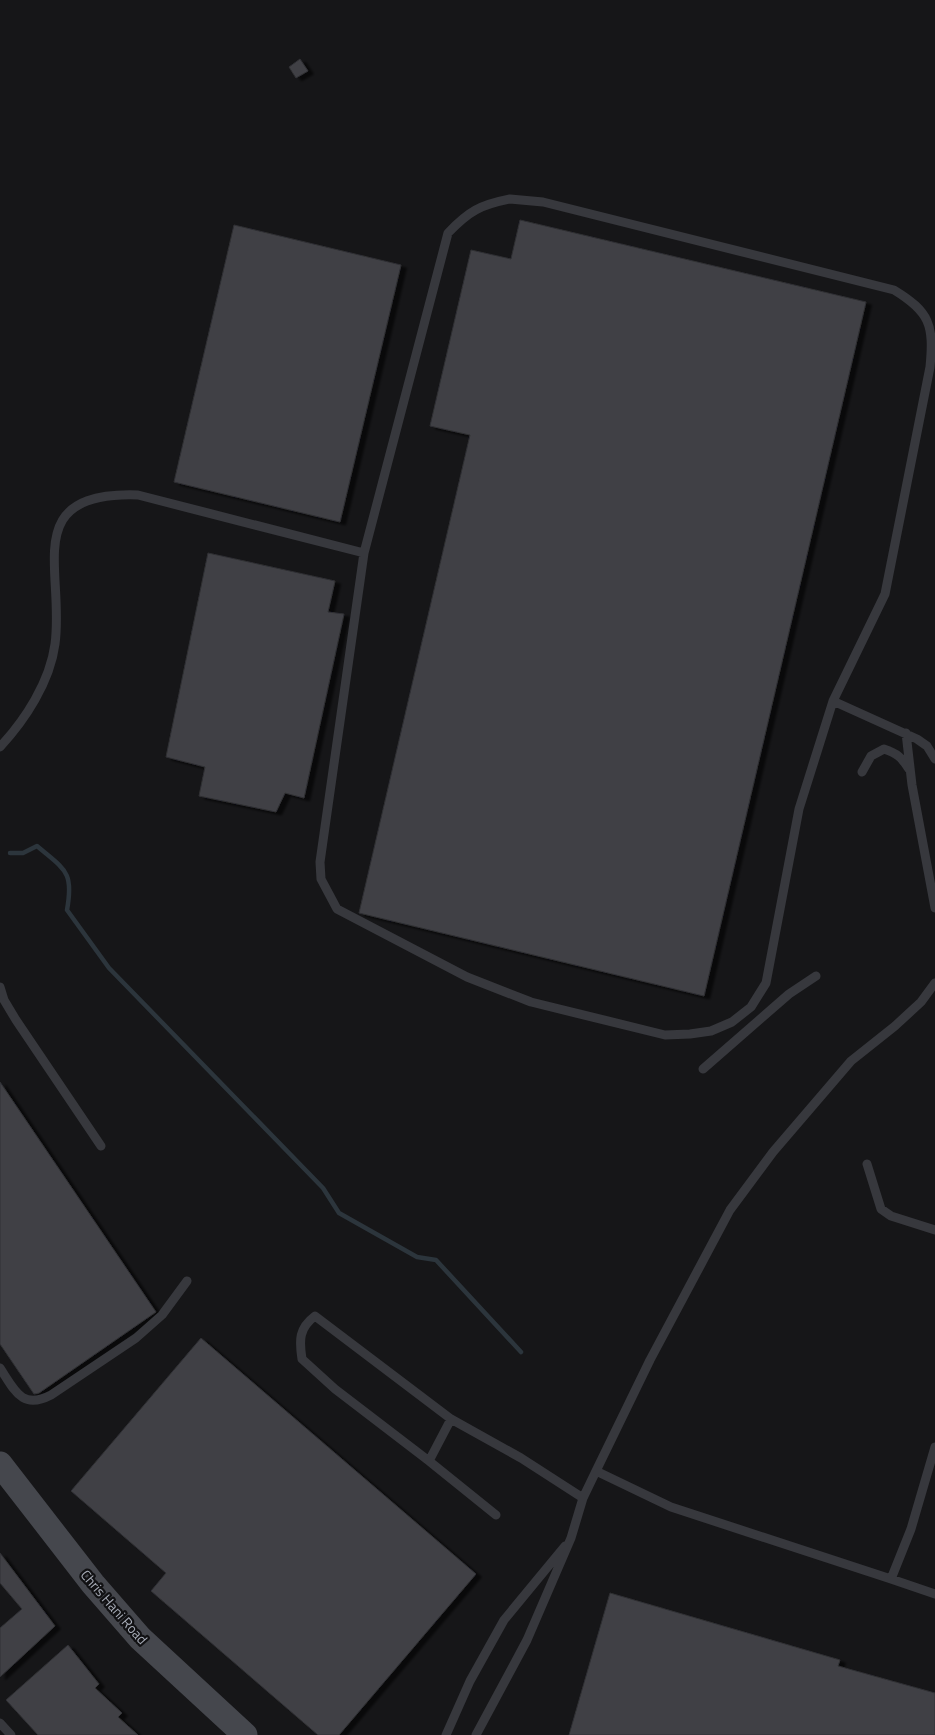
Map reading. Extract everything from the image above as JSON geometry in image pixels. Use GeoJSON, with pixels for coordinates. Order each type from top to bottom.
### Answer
{"type":"FeatureCollection","features":[{"type":"Feature","properties":{"kind":"street","name":"Chris Hani Road"},"geometry":{"type":"LineString","coordinates":[[0,1464],[92,1584],[140,1638],[245,1735]]}},
{"type":"Feature","properties":{"kind":"lane"},"geometry":{"type":"LineString","coordinates":[[510,199],[543,202],[894,290],[915,302],[928,321],[933,342],[930,367],[885,594],[833,701],[800,808],[766,983],[751,1007],[732,1022],[711,1031],[665,1035],[531,1002],[467,977],[336,909],[321,879],[320,862],[364,553],[448,233],[466,214],[485,204],[510,199]]}},
{"type":"Feature","properties":{"kind":"lane"},"geometry":{"type":"LineString","coordinates":[[0,747],[14,732],[43,684],[55,645],[53,551],[58,527],[67,514],[86,501],[110,494],[138,495],[364,553]]}},
{"type":"Feature","properties":{"kind":"lane"},"geometry":{"type":"LineString","coordinates":[[833,701],[906,732],[927,746],[935,759]]}},
{"type":"Feature","properties":{"kind":"lane"},"geometry":{"type":"LineString","coordinates":[[906,732],[910,773],[935,908]]}},
{"type":"Feature","properties":{"kind":"lane"},"geometry":{"type":"LineString","coordinates":[[862,772],[870,756],[884,749],[894,752],[902,758],[910,773]]}},
{"type":"Feature","properties":{"kind":"lane"},"geometry":{"type":"LineString","coordinates":[[703,1069],[789,994],[816,976]]}},
{"type":"Feature","properties":{"kind":"lane"},"geometry":{"type":"LineString","coordinates":[[476,1735],[527,1640],[572,1538],[583,1498],[596,1471],[650,1360],[730,1210],[773,1152],[851,1061],[896,1026],[921,1002],[935,983]]}},
{"type":"Feature","properties":{"kind":"lane"},"geometry":{"type":"LineString","coordinates":[[0,988],[8,1007],[101,1146]]}},
{"type":"Feature","properties":{"kind":"lane"},"geometry":{"type":"LineString","coordinates":[[867,1164],[882,1209],[892,1216],[935,1230]]}},
{"type":"Feature","properties":{"kind":"lane"},"geometry":{"type":"LineString","coordinates":[[0,1368],[14,1389],[27,1401],[38,1402],[136,1338],[162,1315],[187,1281]]}},
{"type":"Feature","properties":{"kind":"lane"},"geometry":{"type":"LineString","coordinates":[[496,1515],[335,1389],[302,1359],[300,1333],[306,1322],[315,1316],[451,1419],[521,1458],[583,1498]]}},
{"type":"Feature","properties":{"kind":"lane"},"geometry":{"type":"LineString","coordinates":[[429,1462],[451,1419]]}},
{"type":"Feature","properties":{"kind":"lane"},"geometry":{"type":"LineString","coordinates":[[892,1579],[911,1529],[935,1447]]}},
{"type":"Feature","properties":{"kind":"lane"},"geometry":{"type":"LineString","coordinates":[[596,1471],[672,1507],[935,1594]]}},
{"type":"Feature","properties":{"kind":"lane"},"geometry":{"type":"LineString","coordinates":[[446,1735],[470,1681],[504,1620],[572,1538]]}},
{"type":"Feature","properties":{"kind":"lane"},"geometry":{"type":"LineString","coordinates":[[0,1724],[11,1735]]}},
{"type":"Feature","properties":{"kind":"building"},"geometry":{"type":"Polygon","coordinates":[[[300,59],[308,71],[296,78],[289,67],[300,59]]]}},
{"type":"Feature","properties":{"kind":"building"},"geometry":{"type":"Polygon","coordinates":[[[520,220],[866,302],[704,996],[359,913],[470,435],[430,426],[471,250],[511,259],[520,220]]]}},
{"type":"Feature","properties":{"kind":"building"},"geometry":{"type":"Polygon","coordinates":[[[234,225],[401,265],[340,522],[174,482],[234,225]]]}},
{"type":"Feature","properties":{"kind":"building"},"geometry":{"type":"Polygon","coordinates":[[[208,553],[335,581],[328,612],[344,614],[304,798],[285,793],[276,812],[199,796],[205,767],[166,757],[208,553]]]}},
{"type":"Feature","properties":{"kind":"building"},"geometry":{"type":"Polygon","coordinates":[[[0,1082],[156,1312],[39,1393],[34,1394],[0,1344],[0,1082]]]}},
{"type":"Feature","properties":{"kind":"building"},"geometry":{"type":"Polygon","coordinates":[[[201,1338],[476,1574],[339,1735],[318,1735],[151,1591],[166,1573],[71,1491],[201,1338]]]}},
{"type":"Feature","properties":{"kind":"building"},"geometry":{"type":"Polygon","coordinates":[[[0,1553],[55,1626],[0,1677],[0,1628],[22,1609],[0,1583],[0,1553]]]}},
{"type":"Feature","properties":{"kind":"building"},"geometry":{"type":"Polygon","coordinates":[[[610,1593],[840,1660],[838,1666],[935,1693],[935,1735],[569,1735],[610,1593]]]}},
{"type":"Feature","properties":{"kind":"building"},"geometry":{"type":"Polygon","coordinates":[[[68,1645],[99,1684],[95,1688],[122,1713],[118,1717],[138,1735],[38,1735],[6,1700],[68,1645]]]}},
{"type":"Feature","properties":{"kind":"waterway"},"geometry":{"type":"LineString","coordinates":[[10,853],[23,853],[37,846],[61,867],[68,879],[69,897],[67,910],[109,968],[323,1188],[339,1213],[417,1257],[436,1260],[521,1352]]}}]}
